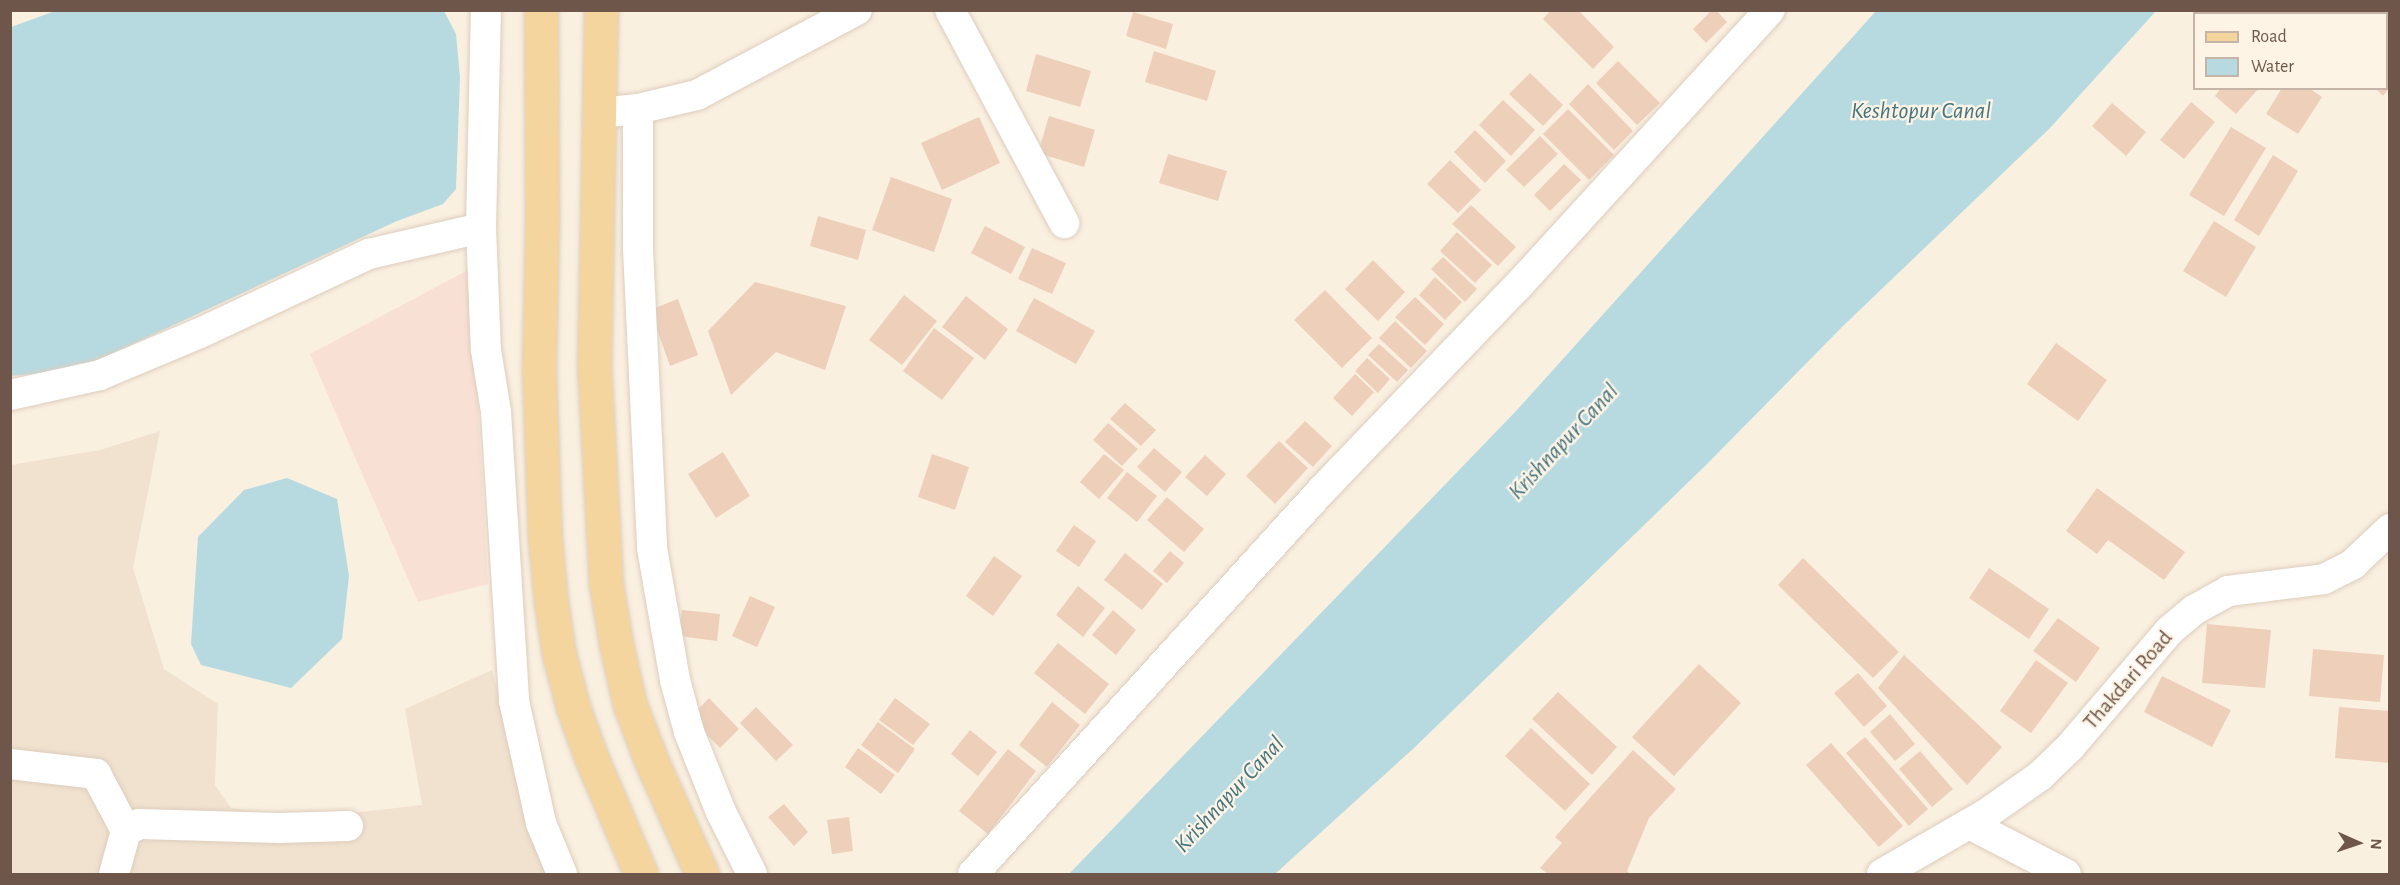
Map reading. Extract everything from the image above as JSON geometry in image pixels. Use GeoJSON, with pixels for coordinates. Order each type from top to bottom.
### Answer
{"type":"FeatureCollection","features":[{"type":"Feature","properties":{"kind":"main road"},"geometry":{"type":"LineString","coordinates":[[541,10],[542,225],[539,394],[545,539],[555,633],[567,686],[587,747],[640,874]]}},
{"type":"Feature","properties":{"kind":"main road"},"geometry":{"type":"LineString","coordinates":[[601,10],[594,363],[606,584],[616,644],[630,705],[651,760],[702,874]]}},
{"type":"Feature","properties":{"kind":"street"},"geometry":{"type":"LineString","coordinates":[[486,10],[481,228],[486,350],[496,412],[514,701],[541,823],[562,874]]}},
{"type":"Feature","properties":{"kind":"street"},"geometry":{"type":"LineString","coordinates":[[598,113],[638,109],[697,95],[857,10]]}},
{"type":"Feature","properties":{"kind":"street"},"geometry":{"type":"LineString","coordinates":[[950,10],[1064,223]]}},
{"type":"Feature","properties":{"kind":"street"},"geometry":{"type":"LineString","coordinates":[[973,874],[1322,490],[1517,287],[1770,10]]}},
{"type":"Feature","properties":{"kind":"street"},"geometry":{"type":"LineString","coordinates":[[638,109],[638,248],[652,548],[675,680],[689,732],[721,812],[752,874]]}},
{"type":"Feature","properties":{"kind":"street"},"geometry":{"type":"LineString","coordinates":[[10,395],[100,375],[200,333],[369,254],[481,228]]}},
{"type":"Feature","properties":{"kind":"street","name":"Thakdari Road"},"geometry":{"type":"LineString","coordinates":[[1882,874],[1969,824],[2040,776],[2070,747],[2169,631],[2194,610],[2228,591],[2324,579],[2353,564],[2388,534]]}},
{"type":"Feature","properties":{"kind":"street"},"geometry":{"type":"LineString","coordinates":[[10,764],[96,774],[126,831],[114,874]]}},
{"type":"Feature","properties":{"kind":"street"},"geometry":{"type":"LineString","coordinates":[[126,831],[139,824],[302,828],[348,826]]}},
{"type":"Feature","properties":{"kind":"street"},"geometry":{"type":"LineString","coordinates":[[1969,824],[2066,874]]}},
{"type":"Feature","properties":{"kind":"shaded area"},"geometry":{"type":"Polygon","coordinates":[[[470,269],[488,584],[418,602],[310,354],[470,269]]]}},
{"type":"Feature","properties":{"kind":"shaded area"},"geometry":{"type":"Polygon","coordinates":[[[160,431],[133,568],[164,669],[218,704],[215,785],[231,808],[300,819],[422,805],[405,709],[492,670],[548,874],[11,874],[11,465],[100,450],[160,431]]]}},
{"type":"Feature","properties":{"kind":"water"},"geometry":{"type":"Polygon","coordinates":[[[58,10],[444,11],[456,34],[460,77],[456,189],[443,204],[397,221],[77,370],[11,376],[11,27],[58,10]]]}},
{"type":"Feature","properties":{"kind":"water","name":"Keshtopur Canal"},"geometry":{"type":"Polygon","coordinates":[[[1876,11],[2156,11],[2050,128],[1843,326],[1705,466],[1414,748],[1275,874],[1069,874],[1517,410],[1876,11]]]}},
{"type":"Feature","properties":{"kind":"water"},"geometry":{"type":"Polygon","coordinates":[[[287,478],[337,499],[349,576],[342,639],[291,688],[201,665],[191,644],[198,537],[244,490],[287,478]]]}},
{"type":"Feature","properties":{"kind":"building"},"geometry":{"type":"Polygon","coordinates":[[[1551,10],[1578,10],[1614,47],[1593,69],[1543,19],[1551,10]]]}},
{"type":"Feature","properties":{"kind":"building"},"geometry":{"type":"Polygon","coordinates":[[[1712,10],[1716,10],[1727,22],[1706,43],[1693,29],[1712,10]]]}},
{"type":"Feature","properties":{"kind":"building"},"geometry":{"type":"Polygon","coordinates":[[[1133,12],[1173,24],[1166,49],[1126,36],[1133,12]]]}},
{"type":"Feature","properties":{"kind":"building"},"geometry":{"type":"Polygon","coordinates":[[[1154,51],[1216,71],[1207,101],[1145,82],[1154,51]]]}},
{"type":"Feature","properties":{"kind":"building"},"geometry":{"type":"Polygon","coordinates":[[[1036,54],[1091,71],[1080,107],[1026,91],[1036,54]]]}},
{"type":"Feature","properties":{"kind":"building"},"geometry":{"type":"Polygon","coordinates":[[[2388,60],[2390,62],[2390,87],[2388,90],[2388,60]]]}},
{"type":"Feature","properties":{"kind":"building"},"geometry":{"type":"Polygon","coordinates":[[[1618,61],[1660,103],[1637,125],[1596,83],[1618,61]]]}},
{"type":"Feature","properties":{"kind":"building"},"geometry":{"type":"Polygon","coordinates":[[[1530,73],[1563,105],[1543,126],[1509,94],[1530,73]]]}},
{"type":"Feature","properties":{"kind":"building"},"geometry":{"type":"Polygon","coordinates":[[[1588,84],[1633,131],[1614,150],[1569,104],[1588,84]]]}},
{"type":"Feature","properties":{"kind":"building"},"geometry":{"type":"Polygon","coordinates":[[[2220,90],[2257,90],[2236,114],[2215,96],[2220,90]]]}},
{"type":"Feature","properties":{"kind":"building"},"geometry":{"type":"Polygon","coordinates":[[[2281,90],[2312,90],[2322,97],[2298,134],[2266,114],[2281,90]]]}},
{"type":"Feature","properties":{"kind":"building"},"geometry":{"type":"Polygon","coordinates":[[[2377,90],[2388,90],[2383,96],[2377,90]]]}},
{"type":"Feature","properties":{"kind":"building"},"geometry":{"type":"Polygon","coordinates":[[[1503,100],[1535,130],[1511,156],[1479,125],[1503,100]]]}},
{"type":"Feature","properties":{"kind":"building"},"geometry":{"type":"Polygon","coordinates":[[[2191,102],[2215,122],[2184,159],[2160,140],[2191,102]]]}},
{"type":"Feature","properties":{"kind":"building"},"geometry":{"type":"Polygon","coordinates":[[[2112,103],[2146,132],[2126,156],[2092,126],[2112,103]]]}},
{"type":"Feature","properties":{"kind":"building"},"geometry":{"type":"Polygon","coordinates":[[[1568,109],[1614,155],[1589,180],[1543,134],[1568,109]]]}},
{"type":"Feature","properties":{"kind":"building"},"geometry":{"type":"Polygon","coordinates":[[[1049,116],[1095,130],[1084,167],[1038,153],[1049,116]]]}},
{"type":"Feature","properties":{"kind":"building"},"geometry":{"type":"Polygon","coordinates":[[[979,117],[1000,163],[942,190],[921,143],[979,117]]]}},
{"type":"Feature","properties":{"kind":"building"},"geometry":{"type":"Polygon","coordinates":[[[2231,127],[2266,148],[2224,216],[2189,195],[2231,127]]]}},
{"type":"Feature","properties":{"kind":"building"},"geometry":{"type":"Polygon","coordinates":[[[1475,130],[1506,161],[1485,183],[1454,152],[1475,130]]]}},
{"type":"Feature","properties":{"kind":"building"},"geometry":{"type":"Polygon","coordinates":[[[1540,136],[1558,154],[1524,187],[1506,170],[1540,136]]]}},
{"type":"Feature","properties":{"kind":"building"},"geometry":{"type":"Polygon","coordinates":[[[1168,154],[1227,171],[1218,201],[1159,183],[1168,154]]]}},
{"type":"Feature","properties":{"kind":"building"},"geometry":{"type":"Polygon","coordinates":[[[2273,155],[2298,171],[2259,236],[2234,220],[2273,155]]]}},
{"type":"Feature","properties":{"kind":"building"},"geometry":{"type":"Polygon","coordinates":[[[1450,160],[1481,190],[1458,213],[1427,184],[1450,160]]]}},
{"type":"Feature","properties":{"kind":"building"},"geometry":{"type":"Polygon","coordinates":[[[1564,164],[1581,180],[1550,211],[1534,195],[1564,164]]]}},
{"type":"Feature","properties":{"kind":"building"},"geometry":{"type":"Polygon","coordinates":[[[891,177],[952,199],[934,252],[872,230],[891,177]]]}},
{"type":"Feature","properties":{"kind":"building"},"geometry":{"type":"Polygon","coordinates":[[[1471,205],[1516,247],[1498,266],[1452,224],[1471,205]]]}},
{"type":"Feature","properties":{"kind":"building"},"geometry":{"type":"Polygon","coordinates":[[[818,216],[866,230],[858,260],[810,246],[818,216]]]}},
{"type":"Feature","properties":{"kind":"building"},"geometry":{"type":"Polygon","coordinates":[[[2214,221],[2256,247],[2226,297],[2183,271],[2214,221]]]}},
{"type":"Feature","properties":{"kind":"building"},"geometry":{"type":"Polygon","coordinates":[[[985,226],[1025,247],[1011,274],[971,253],[985,226]]]}},
{"type":"Feature","properties":{"kind":"building"},"geometry":{"type":"Polygon","coordinates":[[[1457,232],[1492,265],[1475,283],[1440,251],[1457,232]]]}},
{"type":"Feature","properties":{"kind":"building"},"geometry":{"type":"Polygon","coordinates":[[[1032,248],[1066,263],[1052,294],[1018,279],[1032,248]]]}},
{"type":"Feature","properties":{"kind":"building"},"geometry":{"type":"Polygon","coordinates":[[[1443,257],[1477,289],[1465,302],[1431,269],[1443,257]]]}},
{"type":"Feature","properties":{"kind":"building"},"geometry":{"type":"Polygon","coordinates":[[[1373,260],[1405,292],[1378,321],[1345,289],[1373,260]]]}},
{"type":"Feature","properties":{"kind":"building"},"geometry":{"type":"Polygon","coordinates":[[[1435,277],[1462,302],[1445,320],[1419,295],[1435,277]]]}},
{"type":"Feature","properties":{"kind":"building"},"geometry":{"type":"Polygon","coordinates":[[[755,282],[846,306],[825,370],[776,352],[731,395],[708,331],[755,282]]]}},
{"type":"Feature","properties":{"kind":"building"},"geometry":{"type":"Polygon","coordinates":[[[1325,290],[1372,338],[1342,368],[1294,320],[1325,290]]]}},
{"type":"Feature","properties":{"kind":"building"},"geometry":{"type":"Polygon","coordinates":[[[904,295],[937,321],[902,365],[869,340],[904,295]]]}},
{"type":"Feature","properties":{"kind":"building"},"geometry":{"type":"Polygon","coordinates":[[[966,296],[1008,329],[985,360],[942,327],[966,296]]]}},
{"type":"Feature","properties":{"kind":"building"},"geometry":{"type":"Polygon","coordinates":[[[1415,297],[1444,324],[1425,345],[1395,317],[1415,297]]]}},
{"type":"Feature","properties":{"kind":"building"},"geometry":{"type":"Polygon","coordinates":[[[1034,298],[1095,331],[1076,364],[1016,331],[1034,298]]]}},
{"type":"Feature","properties":{"kind":"building"},"geometry":{"type":"Polygon","coordinates":[[[678,299],[698,355],[670,366],[650,310],[678,299]]]}},
{"type":"Feature","properties":{"kind":"building"},"geometry":{"type":"Polygon","coordinates":[[[1395,321],[1427,351],[1411,368],[1379,338],[1395,321]]]}},
{"type":"Feature","properties":{"kind":"building"},"geometry":{"type":"Polygon","coordinates":[[[934,328],[974,358],[942,400],[903,371],[934,328]]]}},
{"type":"Feature","properties":{"kind":"building"},"geometry":{"type":"Polygon","coordinates":[[[2056,343],[2107,380],[2078,421],[2027,384],[2056,343]]]}},
{"type":"Feature","properties":{"kind":"building"},"geometry":{"type":"Polygon","coordinates":[[[1379,344],[1408,370],[1397,382],[1368,355],[1379,344]]]}},
{"type":"Feature","properties":{"kind":"building"},"geometry":{"type":"Polygon","coordinates":[[[1367,358],[1390,379],[1378,393],[1355,371],[1367,358]]]}},
{"type":"Feature","properties":{"kind":"building"},"geometry":{"type":"Polygon","coordinates":[[[1355,374],[1374,392],[1352,416],[1333,398],[1355,374]]]}},
{"type":"Feature","properties":{"kind":"building"},"geometry":{"type":"Polygon","coordinates":[[[1125,403],[1156,430],[1141,446],[1110,419],[1125,403]]]}},
{"type":"Feature","properties":{"kind":"building"},"geometry":{"type":"Polygon","coordinates":[[[1305,421],[1332,446],[1313,467],[1285,442],[1305,421]]]}},
{"type":"Feature","properties":{"kind":"building"},"geometry":{"type":"Polygon","coordinates":[[[1108,423],[1138,449],[1122,466],[1093,440],[1108,423]]]}},
{"type":"Feature","properties":{"kind":"building"},"geometry":{"type":"Polygon","coordinates":[[[1279,441],[1308,468],[1275,504],[1246,476],[1279,441]]]}},
{"type":"Feature","properties":{"kind":"building"},"geometry":{"type":"Polygon","coordinates":[[[1154,448],[1182,472],[1165,492],[1137,467],[1154,448]]]}},
{"type":"Feature","properties":{"kind":"building"},"geometry":{"type":"Polygon","coordinates":[[[723,452],[750,496],[716,518],[688,474],[723,452]]]}},
{"type":"Feature","properties":{"kind":"building"},"geometry":{"type":"Polygon","coordinates":[[[932,454],[969,467],[955,510],[918,497],[932,454]]]}},
{"type":"Feature","properties":{"kind":"building"},"geometry":{"type":"Polygon","coordinates":[[[1104,454],[1124,470],[1099,499],[1080,482],[1104,454]]]}},
{"type":"Feature","properties":{"kind":"building"},"geometry":{"type":"Polygon","coordinates":[[[1205,455],[1226,474],[1207,496],[1185,477],[1205,455]]]}},
{"type":"Feature","properties":{"kind":"building"},"geometry":{"type":"Polygon","coordinates":[[[1127,472],[1157,496],[1137,522],[1107,498],[1127,472]]]}},
{"type":"Feature","properties":{"kind":"building"},"geometry":{"type":"Polygon","coordinates":[[[2097,488],[2185,552],[2164,580],[2108,540],[2097,554],[2066,531],[2097,488]]]}},
{"type":"Feature","properties":{"kind":"building"},"geometry":{"type":"Polygon","coordinates":[[[1167,497],[1204,529],[1184,552],[1147,520],[1167,497]]]}},
{"type":"Feature","properties":{"kind":"building"},"geometry":{"type":"Polygon","coordinates":[[[1074,525],[1096,541],[1079,567],[1056,551],[1074,525]]]}},
{"type":"Feature","properties":{"kind":"building"},"geometry":{"type":"Polygon","coordinates":[[[1170,551],[1184,563],[1167,583],[1153,571],[1170,551]]]}},
{"type":"Feature","properties":{"kind":"building"},"geometry":{"type":"Polygon","coordinates":[[[1125,553],[1163,584],[1142,610],[1104,580],[1125,553]]]}},
{"type":"Feature","properties":{"kind":"building"},"geometry":{"type":"Polygon","coordinates":[[[994,556],[1022,576],[993,616],[966,596],[994,556]]]}},
{"type":"Feature","properties":{"kind":"building"},"geometry":{"type":"Polygon","coordinates":[[[1803,558],[1899,652],[1873,678],[1778,585],[1803,558]]]}},
{"type":"Feature","properties":{"kind":"building"},"geometry":{"type":"Polygon","coordinates":[[[1989,568],[2049,609],[2029,639],[1969,598],[1989,568]]]}},
{"type":"Feature","properties":{"kind":"building"},"geometry":{"type":"Polygon","coordinates":[[[1078,586],[1105,608],[1083,637],[1056,615],[1078,586]]]}},
{"type":"Feature","properties":{"kind":"building"},"geometry":{"type":"Polygon","coordinates":[[[750,596],[775,607],[757,647],[732,636],[750,596]]]}},
{"type":"Feature","properties":{"kind":"building"},"geometry":{"type":"Polygon","coordinates":[[[682,610],[720,614],[717,641],[678,636],[682,610]]]}},
{"type":"Feature","properties":{"kind":"building"},"geometry":{"type":"Polygon","coordinates":[[[1113,610],[1136,630],[1116,655],[1092,635],[1113,610]]]}},
{"type":"Feature","properties":{"kind":"building"},"geometry":{"type":"Polygon","coordinates":[[[2058,618],[2100,648],[2076,682],[2033,651],[2058,618]]]}},
{"type":"Feature","properties":{"kind":"building"},"geometry":{"type":"Polygon","coordinates":[[[2207,624],[2271,630],[2265,688],[2202,683],[2207,624]]]}},
{"type":"Feature","properties":{"kind":"building"},"geometry":{"type":"Polygon","coordinates":[[[1058,643],[1109,684],[1085,714],[1034,673],[1058,643]]]}},
{"type":"Feature","properties":{"kind":"building"},"geometry":{"type":"Polygon","coordinates":[[[2313,649],[2384,655],[2380,702],[2309,696],[2313,649]]]}},
{"type":"Feature","properties":{"kind":"building"},"geometry":{"type":"Polygon","coordinates":[[[1904,655],[2002,747],[1967,785],[1878,688],[1904,655]]]}},
{"type":"Feature","properties":{"kind":"building"},"geometry":{"type":"Polygon","coordinates":[[[2036,660],[2068,683],[2031,733],[2000,711],[2036,660]]]}},
{"type":"Feature","properties":{"kind":"building"},"geometry":{"type":"Polygon","coordinates":[[[1699,664],[1741,703],[1674,776],[1632,737],[1699,664]]]}},
{"type":"Feature","properties":{"kind":"building"},"geometry":{"type":"Polygon","coordinates":[[[1858,673],[1887,706],[1864,727],[1834,693],[1858,673]]]}},
{"type":"Feature","properties":{"kind":"building"},"geometry":{"type":"Polygon","coordinates":[[[2162,676],[2231,710],[2212,747],[2144,712],[2162,676]]]}},
{"type":"Feature","properties":{"kind":"building"},"geometry":{"type":"Polygon","coordinates":[[[1558,692],[1617,747],[1592,775],[1532,719],[1558,692]]]}},
{"type":"Feature","properties":{"kind":"building"},"geometry":{"type":"Polygon","coordinates":[[[709,698],[739,729],[720,748],[690,718],[709,698]]]}},
{"type":"Feature","properties":{"kind":"building"},"geometry":{"type":"Polygon","coordinates":[[[895,698],[930,724],[913,745],[879,720],[895,698]]]}},
{"type":"Feature","properties":{"kind":"building"},"geometry":{"type":"Polygon","coordinates":[[[1052,702],[1080,725],[1047,767],[1019,745],[1052,702]]]}},
{"type":"Feature","properties":{"kind":"building"},"geometry":{"type":"Polygon","coordinates":[[[756,707],[793,745],[776,761],[740,723],[756,707]]]}},
{"type":"Feature","properties":{"kind":"building"},"geometry":{"type":"Polygon","coordinates":[[[2339,707],[2390,711],[2390,763],[2335,758],[2339,707]]]}},
{"type":"Feature","properties":{"kind":"building"},"geometry":{"type":"Polygon","coordinates":[[[1890,714],[1915,744],[1895,761],[1870,732],[1890,714]]]}},
{"type":"Feature","properties":{"kind":"building"},"geometry":{"type":"Polygon","coordinates":[[[878,722],[915,749],[898,773],[861,745],[878,722]]]}},
{"type":"Feature","properties":{"kind":"building"},"geometry":{"type":"Polygon","coordinates":[[[1531,728],[1590,784],[1565,811],[1505,756],[1531,728]]]}},
{"type":"Feature","properties":{"kind":"building"},"geometry":{"type":"Polygon","coordinates":[[[970,730],[997,752],[978,776],[951,754],[970,730]]]}},
{"type":"Feature","properties":{"kind":"building"},"geometry":{"type":"Polygon","coordinates":[[[1865,737],[1928,809],[1909,826],[1846,753],[1865,737]]]}},
{"type":"Feature","properties":{"kind":"building"},"geometry":{"type":"Polygon","coordinates":[[[1831,743],[1903,826],[1879,847],[1806,765],[1831,743]]]}},
{"type":"Feature","properties":{"kind":"building"},"geometry":{"type":"Polygon","coordinates":[[[858,748],[895,775],[881,794],[845,767],[858,748]]]}},
{"type":"Feature","properties":{"kind":"building"},"geometry":{"type":"Polygon","coordinates":[[[1008,749],[1036,771],[988,834],[959,811],[1008,749]]]}},
{"type":"Feature","properties":{"kind":"building"},"geometry":{"type":"Polygon","coordinates":[[[1633,750],[1676,789],[1649,818],[1627,871],[1630,874],[1548,874],[1540,868],[1562,843],[1555,837],[1633,750]]]}},
{"type":"Feature","properties":{"kind":"building"},"geometry":{"type":"Polygon","coordinates":[[[1920,751],[1953,789],[1932,807],[1899,769],[1920,751]]]}},
{"type":"Feature","properties":{"kind":"building"},"geometry":{"type":"Polygon","coordinates":[[[784,804],[808,832],[794,846],[768,817],[784,804]]]}},
{"type":"Feature","properties":{"kind":"building"},"geometry":{"type":"Polygon","coordinates":[[[849,817],[853,851],[832,854],[827,820],[849,817]]]}},
{"type":"Feature","properties":{"kind":"water label","name":"Krishnapur Canal"},"geometry":{"type":"Point","coordinates":[1564,442]}},
{"type":"Feature","properties":{"kind":"water label","name":"Krishnapur Canal"},"geometry":{"type":"Point","coordinates":[1230,795]}}]}
